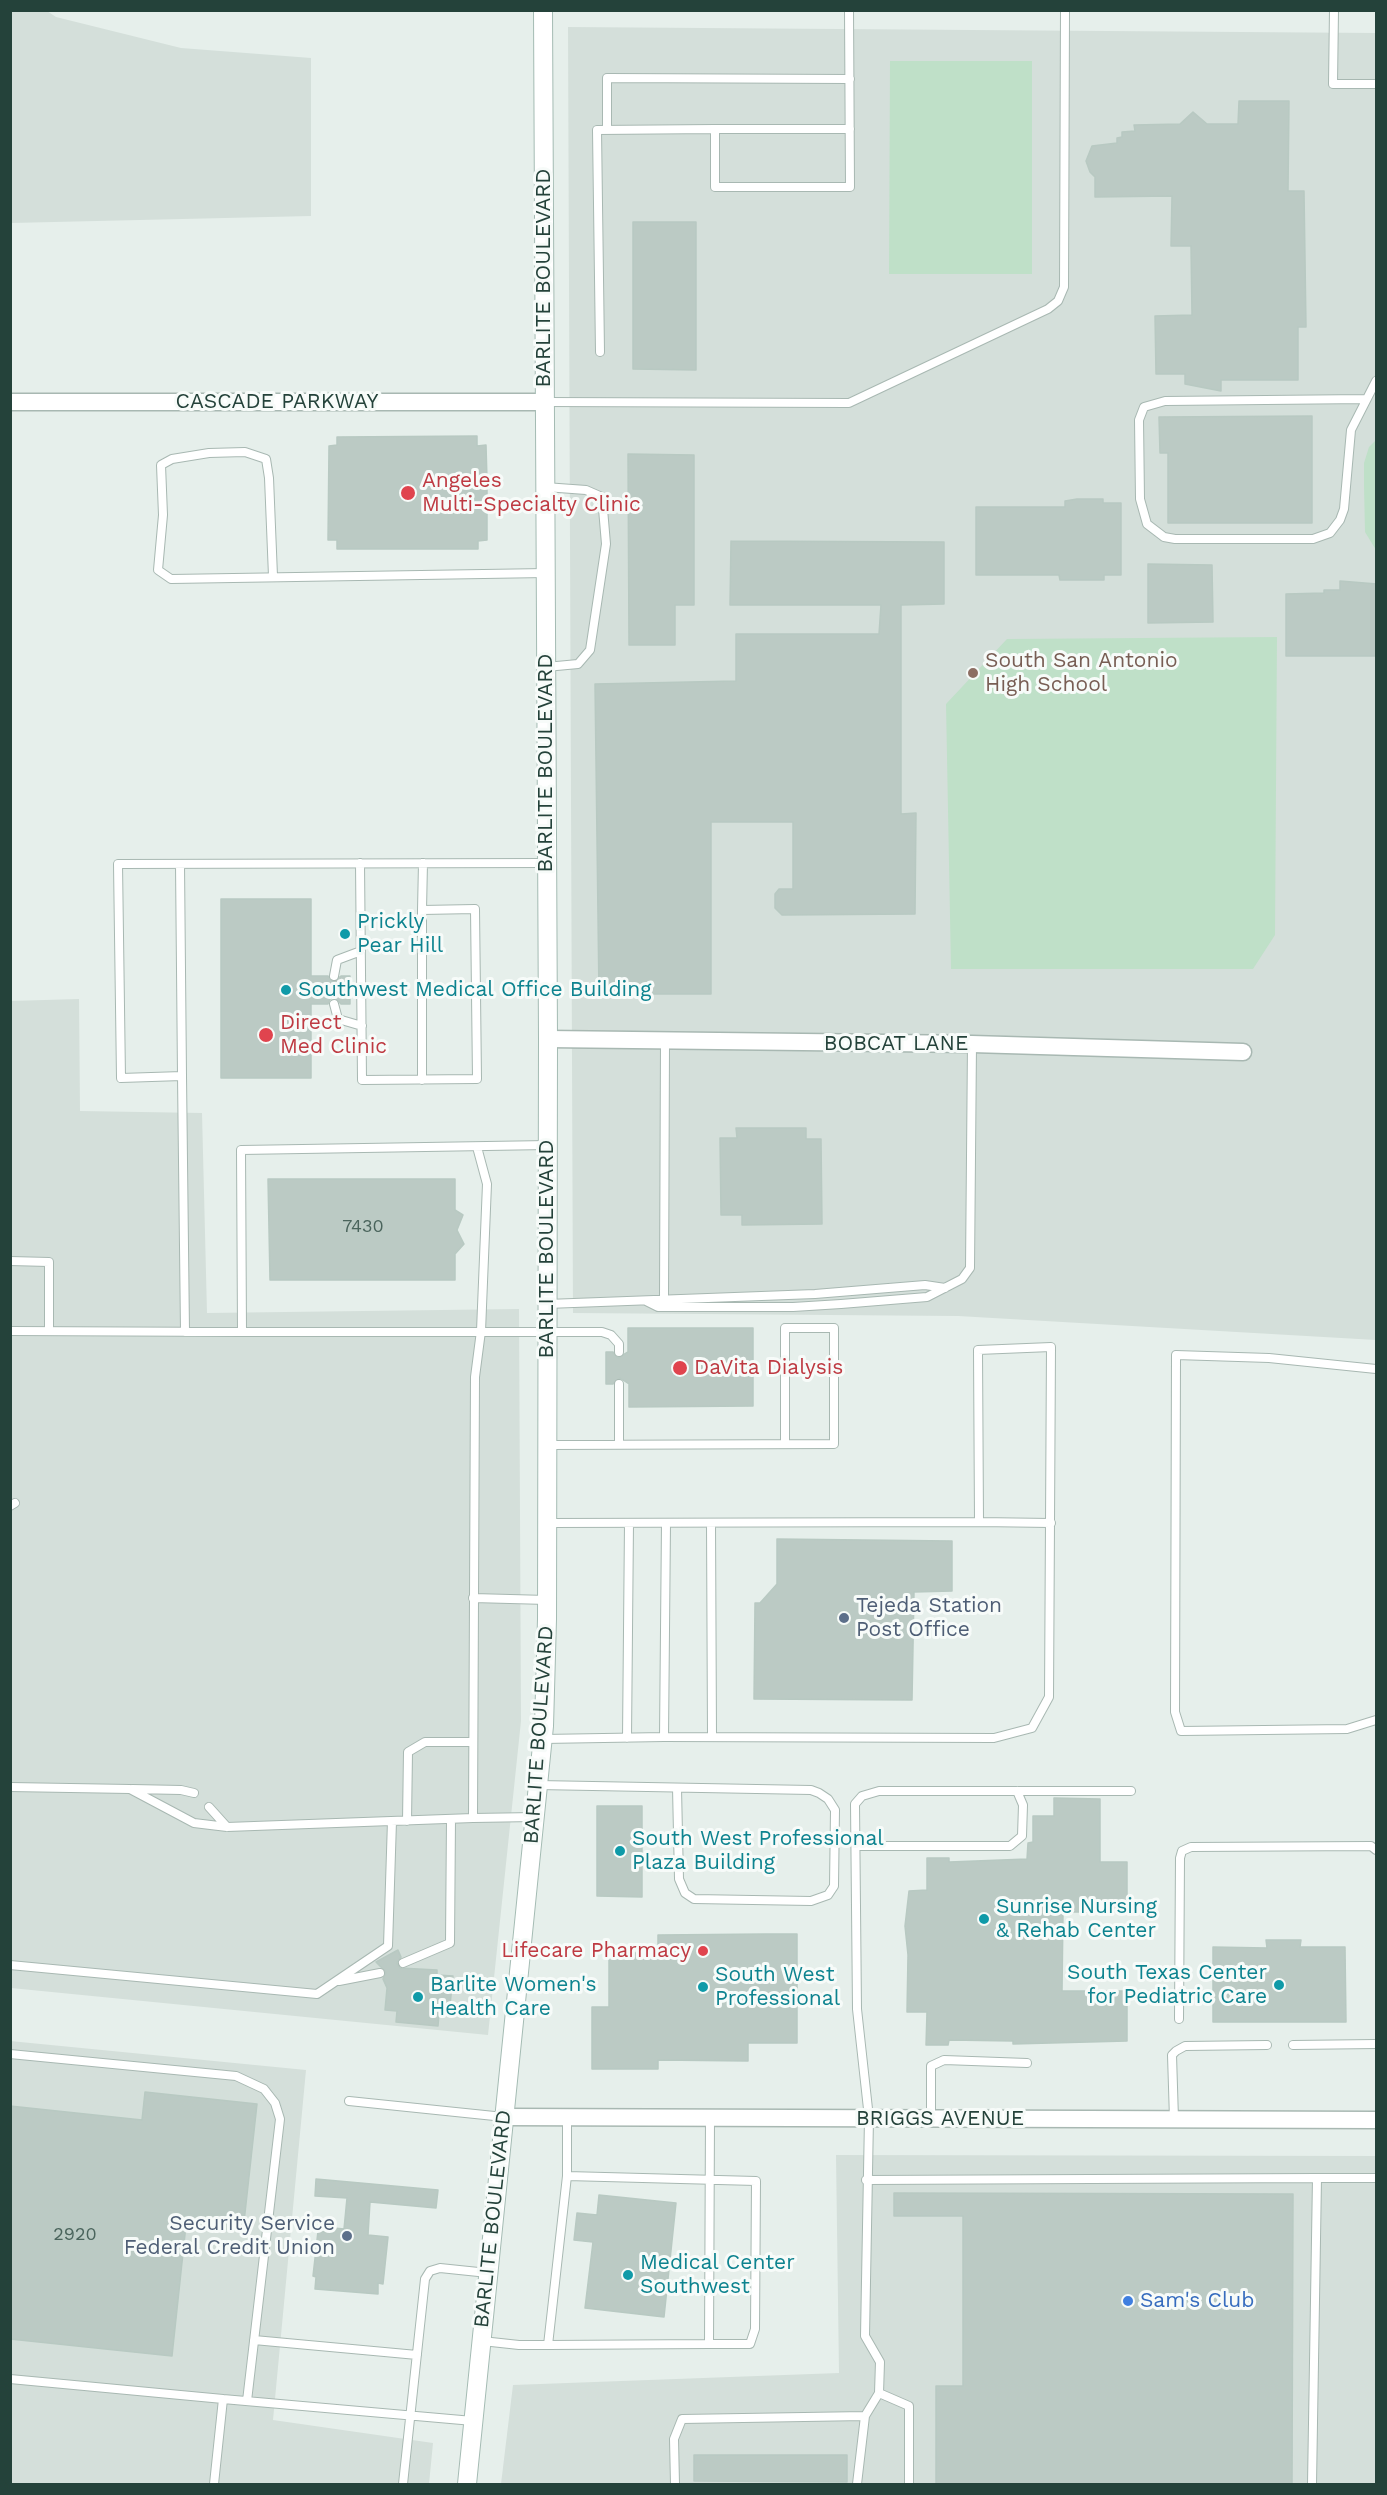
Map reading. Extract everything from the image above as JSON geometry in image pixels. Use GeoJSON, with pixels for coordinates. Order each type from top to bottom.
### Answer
{"type":"FeatureCollection","features":[{"type":"Feature","properties":{"kind":"street","name":"BARLITE BOULEVARD"},"geometry":{"type":"LineString","coordinates":[[467,2484],[543,1739],[547,1600],[548,1039],[543,10]]}},
{"type":"Feature","properties":{"kind":"street","name":"CASCADE PARKWAY"},"geometry":{"type":"LineString","coordinates":[[10,402],[544,402]]}},
{"type":"Feature","properties":{"kind":"street","name":"BOBCAT LANE"},"geometry":{"type":"LineString","coordinates":[[548,1039],[972,1044],[1243,1052]]}},
{"type":"Feature","properties":{"kind":"street","name":"BRIGGS AVENUE"},"geometry":{"type":"LineString","coordinates":[[504,2117],[1377,2120]]}},
{"type":"Feature","properties":{"kind":"lane"},"geometry":{"type":"LineString","coordinates":[[715,129],[715,187],[850,187],[849,10]]}},
{"type":"Feature","properties":{"kind":"lane"},"geometry":{"type":"LineString","coordinates":[[544,402],[849,403],[1048,309],[1058,301],[1064,287],[1065,10]]}},
{"type":"Feature","properties":{"kind":"lane"},"geometry":{"type":"LineString","coordinates":[[1334,10],[1333,84],[1377,84]]}},
{"type":"Feature","properties":{"kind":"lane"},"geometry":{"type":"LineString","coordinates":[[607,130],[607,78],[850,79]]}},
{"type":"Feature","properties":{"kind":"lane"},"geometry":{"type":"LineString","coordinates":[[600,352],[597,130],[850,129]]}},
{"type":"Feature","properties":{"kind":"lane"},"geometry":{"type":"LineString","coordinates":[[1366,399],[1165,401],[1144,407],[1139,420],[1140,499],[1147,524],[1164,537],[1175,539],[1313,539],[1330,533],[1340,520],[1344,508],[1351,430],[1377,381]]}},
{"type":"Feature","properties":{"kind":"lane"},"geometry":{"type":"LineString","coordinates":[[273,576],[269,478],[266,459],[246,452],[209,453],[172,459],[161,465],[163,515],[158,570],[171,579],[546,573]]}},
{"type":"Feature","properties":{"kind":"lane"},"geometry":{"type":"LineString","coordinates":[[545,487],[586,489],[602,497],[606,544],[590,650],[578,664],[546,667]]}},
{"type":"Feature","properties":{"kind":"lane"},"geometry":{"type":"LineString","coordinates":[[360,863],[362,1080],[477,1079],[475,909],[422,910]]}},
{"type":"Feature","properties":{"kind":"lane"},"geometry":{"type":"LineString","coordinates":[[422,1080],[423,863]]}},
{"type":"Feature","properties":{"kind":"lane"},"geometry":{"type":"LineString","coordinates":[[182,1077],[121,1078],[118,864],[546,863]]}},
{"type":"Feature","properties":{"kind":"lane"},"geometry":{"type":"LineString","coordinates":[[180,864],[185,1332]]}},
{"type":"Feature","properties":{"kind":"lane"},"geometry":{"type":"LineString","coordinates":[[334,976],[337,960],[361,951]]}},
{"type":"Feature","properties":{"kind":"lane"},"geometry":{"type":"LineString","coordinates":[[334,1004],[338,1019],[362,1026]]}},
{"type":"Feature","properties":{"kind":"lane"},"geometry":{"type":"LineString","coordinates":[[664,1298],[665,1042]]}},
{"type":"Feature","properties":{"kind":"lane"},"geometry":{"type":"LineString","coordinates":[[646,1301],[658,1307],[793,1307],[927,1297],[962,1279],[970,1268],[972,1044]]}},
{"type":"Feature","properties":{"kind":"lane"},"geometry":{"type":"LineString","coordinates":[[242,1332],[241,1150],[548,1145]]}},
{"type":"Feature","properties":{"kind":"lane"},"geometry":{"type":"LineString","coordinates":[[473,1818],[475,1377],[481,1331],[487,1184],[477,1147]]}},
{"type":"Feature","properties":{"kind":"lane"},"geometry":{"type":"LineString","coordinates":[[10,1261],[49,1262],[49,1331]]}},
{"type":"Feature","properties":{"kind":"lane"},"geometry":{"type":"LineString","coordinates":[[547,1304],[815,1294],[926,1285],[946,1288]]}},
{"type":"Feature","properties":{"kind":"lane"},"geometry":{"type":"LineString","coordinates":[[548,1444],[619,1444],[785,1444],[834,1444],[834,1328],[785,1328],[785,1444]]}},
{"type":"Feature","properties":{"kind":"lane"},"geometry":{"type":"LineString","coordinates":[[10,1331],[546,1330],[602,1332],[611,1335],[619,1344],[619,1352]]}},
{"type":"Feature","properties":{"kind":"lane"},"geometry":{"type":"LineString","coordinates":[[543,1739],[994,1738],[1032,1728],[1049,1697],[1051,1347],[978,1350],[979,1522]]}},
{"type":"Feature","properties":{"kind":"lane"},"geometry":{"type":"LineString","coordinates":[[1377,1369],[1269,1358],[1176,1355],[1175,1712],[1181,1731],[1347,1729],[1377,1720]]}},
{"type":"Feature","properties":{"kind":"lane"},"geometry":{"type":"LineString","coordinates":[[619,1384],[619,1444]]}},
{"type":"Feature","properties":{"kind":"lane"},"geometry":{"type":"LineString","coordinates":[[547,1523],[1051,1523]]}},
{"type":"Feature","properties":{"kind":"lane"},"geometry":{"type":"LineString","coordinates":[[627,1738],[629,1523]]}},
{"type":"Feature","properties":{"kind":"lane"},"geometry":{"type":"LineString","coordinates":[[664,1737],[666,1523]]}},
{"type":"Feature","properties":{"kind":"lane"},"geometry":{"type":"LineString","coordinates":[[711,1523],[712,1737]]}},
{"type":"Feature","properties":{"kind":"lane"},"geometry":{"type":"LineString","coordinates":[[473,1598],[547,1600]]}},
{"type":"Feature","properties":{"kind":"lane"},"geometry":{"type":"LineString","coordinates":[[407,1821],[408,1752],[424,1742],[473,1742]]}},
{"type":"Feature","properties":{"kind":"lane"},"geometry":{"type":"LineString","coordinates":[[538,1785],[677,1788],[819,1793],[835,1810],[834,1886],[828,1895],[811,1901],[694,1899],[685,1893],[679,1879],[677,1788]]}},
{"type":"Feature","properties":{"kind":"lane"},"geometry":{"type":"LineString","coordinates":[[10,1787],[181,1790],[194,1793]]}},
{"type":"Feature","properties":{"kind":"lane"},"geometry":{"type":"LineString","coordinates":[[130,1789],[194,1823],[227,1827],[473,1818],[535,1818]]}},
{"type":"Feature","properties":{"kind":"lane"},"geometry":{"type":"LineString","coordinates":[[857,2484],[865,2416],[879,2392],[880,2362],[865,2336],[866,2180],[869,2118],[857,2009],[855,1804],[862,1796],[879,1791],[1131,1791]]}},
{"type":"Feature","properties":{"kind":"lane"},"geometry":{"type":"LineString","coordinates":[[856,1846],[1010,1846],[1022,1836],[1023,1805],[1017,1791]]}},
{"type":"Feature","properties":{"kind":"lane"},"geometry":{"type":"LineString","coordinates":[[209,1808],[227,1827]]}},
{"type":"Feature","properties":{"kind":"lane"},"geometry":{"type":"LineString","coordinates":[[403,1963],[450,1943],[451,1819]]}},
{"type":"Feature","properties":{"kind":"lane"},"geometry":{"type":"LineString","coordinates":[[10,1965],[317,1994],[388,1946],[392,1821]]}},
{"type":"Feature","properties":{"kind":"lane"},"geometry":{"type":"LineString","coordinates":[[1179,2019],[1180,1858],[1182,1851],[1191,1847],[1371,1846],[1377,1850]]}},
{"type":"Feature","properties":{"kind":"lane"},"geometry":{"type":"LineString","coordinates":[[335,1981],[380,1973]]}},
{"type":"Feature","properties":{"kind":"lane"},"geometry":{"type":"LineString","coordinates":[[1293,2045],[1377,2044]]}},
{"type":"Feature","properties":{"kind":"lane"},"geometry":{"type":"LineString","coordinates":[[1174,2119],[1172,2055],[1176,2051],[1185,2046],[1267,2045]]}},
{"type":"Feature","properties":{"kind":"lane"},"geometry":{"type":"LineString","coordinates":[[10,2054],[236,2076],[264,2089],[275,2103],[280,2119],[247,2401]]}},
{"type":"Feature","properties":{"kind":"lane"},"geometry":{"type":"LineString","coordinates":[[931,2119],[931,2066],[944,2060],[1027,2063]]}},
{"type":"Feature","properties":{"kind":"lane"},"geometry":{"type":"LineString","coordinates":[[349,2101],[504,2117]]}},
{"type":"Feature","properties":{"kind":"lane"},"geometry":{"type":"LineString","coordinates":[[548,2345],[567,2176],[567,2117]]}},
{"type":"Feature","properties":{"kind":"lane"},"geometry":{"type":"LineString","coordinates":[[709,2344],[710,2118]]}},
{"type":"Feature","properties":{"kind":"lane"},"geometry":{"type":"LineString","coordinates":[[481,2341],[548,2345],[750,2344],[755,2329],[756,2181],[567,2176]]}},
{"type":"Feature","properties":{"kind":"lane"},"geometry":{"type":"LineString","coordinates":[[1312,2484],[1317,2178]]}},
{"type":"Feature","properties":{"kind":"lane"},"geometry":{"type":"LineString","coordinates":[[866,2180],[1377,2178]]}},
{"type":"Feature","properties":{"kind":"lane"},"geometry":{"type":"LineString","coordinates":[[403,2484],[425,2278],[430,2271],[440,2268],[488,2273]]}},
{"type":"Feature","properties":{"kind":"lane"},"geometry":{"type":"LineString","coordinates":[[254,2340],[417,2355]]}},
{"type":"Feature","properties":{"kind":"lane"},"geometry":{"type":"LineString","coordinates":[[10,2379],[473,2421]]}},
{"type":"Feature","properties":{"kind":"lane"},"geometry":{"type":"LineString","coordinates":[[879,2392],[909,2406],[909,2484]]}},
{"type":"Feature","properties":{"kind":"lane"},"geometry":{"type":"LineString","coordinates":[[214,2484],[223,2399]]}},
{"type":"Feature","properties":{"kind":"lane"},"geometry":{"type":"LineString","coordinates":[[675,2484],[674,2439],[682,2419],[865,2416]]}},
{"type":"Feature","properties":{"kind":"shaded area"},"geometry":{"type":"Polygon","coordinates":[[[10,11],[47,11],[56,17],[181,48],[311,58],[311,216],[11,223],[10,11]]]}},
{"type":"Feature","properties":{"kind":"shaded area","name":"South San Antonio High School"},"geometry":{"type":"Polygon","coordinates":[[[568,27],[1376,33],[1376,1340],[958,1316],[573,1313],[568,27]]]}},
{"type":"Feature","properties":{"kind":"shaded area"},"geometry":{"type":"Polygon","coordinates":[[[79,999],[80,1111],[202,1113],[207,1313],[519,1309],[521,1721],[488,2035],[11,1988],[10,1001],[79,999]]]}},
{"type":"Feature","properties":{"kind":"shaded area"},"geometry":{"type":"Polygon","coordinates":[[[10,2041],[306,2070],[273,2420],[433,2443],[429,2484],[11,2484],[10,2041]]]}},
{"type":"Feature","properties":{"kind":"shaded area"},"geometry":{"type":"Polygon","coordinates":[[[836,2155],[1376,2156],[1376,2484],[501,2484],[513,2385],[839,2373],[836,2155]]]}},
{"type":"Feature","properties":{"kind":"green space"},"geometry":{"type":"Polygon","coordinates":[[[890,61],[1032,61],[1032,274],[889,274],[890,61]]]}},
{"type":"Feature","properties":{"kind":"green space"},"geometry":{"type":"Polygon","coordinates":[[[1376,440],[1376,550],[1365,532],[1364,463],[1369,447],[1376,440]]]}},
{"type":"Feature","properties":{"kind":"green space"},"geometry":{"type":"Polygon","coordinates":[[[1277,637],[1275,935],[1253,969],[951,969],[946,704],[1007,639],[1277,637]]]}},
{"type":"Feature","properties":{"kind":"building"},"geometry":{"type":"Polygon","coordinates":[[[1239,101],[1289,101],[1288,191],[1304,191],[1306,327],[1298,327],[1298,380],[1221,380],[1221,391],[1185,384],[1185,374],[1156,374],[1155,316],[1192,315],[1191,246],[1171,246],[1172,196],[1095,197],[1095,177],[1090,172],[1086,161],[1092,146],[1117,143],[1117,138],[1122,137],[1122,132],[1135,131],[1134,125],[1180,124],[1193,112],[1207,124],[1238,124],[1239,101]]]}},
{"type":"Feature","properties":{"kind":"building"},"geometry":{"type":"Polygon","coordinates":[[[633,222],[696,222],[696,370],[633,369],[633,222]]]}},
{"type":"Feature","properties":{"kind":"building"},"geometry":{"type":"Polygon","coordinates":[[[1312,416],[1312,523],[1168,523],[1168,453],[1160,453],[1159,417],[1312,416]]]}},
{"type":"Feature","properties":{"kind":"building","name":"Angeles Multi-Specialty Clinic"},"geometry":{"type":"Polygon","coordinates":[[[477,436],[477,446],[486,445],[487,480],[487,540],[478,541],[478,549],[337,549],[337,540],[328,540],[329,446],[337,445],[337,437],[477,436]]]}},
{"type":"Feature","properties":{"kind":"building"},"geometry":{"type":"Polygon","coordinates":[[[628,454],[694,455],[694,605],[675,605],[675,645],[629,645],[628,454]]]}},
{"type":"Feature","properties":{"kind":"building"},"geometry":{"type":"Polygon","coordinates":[[[1103,499],[1103,503],[1121,503],[1121,575],[1104,575],[1104,580],[1060,580],[1059,575],[976,575],[976,507],[1065,507],[1065,501],[1103,499]]]}},
{"type":"Feature","properties":{"kind":"building"},"geometry":{"type":"Polygon","coordinates":[[[731,541],[944,542],[944,604],[901,605],[901,814],[916,813],[915,914],[782,915],[775,908],[775,894],[779,889],[793,889],[793,822],[711,822],[711,994],[599,994],[595,684],[736,681],[736,634],[879,634],[881,605],[730,605],[731,541]]]}},
{"type":"Feature","properties":{"kind":"building"},"geometry":{"type":"Polygon","coordinates":[[[1148,564],[1212,565],[1213,622],[1148,623],[1148,564]]]}},
{"type":"Feature","properties":{"kind":"building"},"geometry":{"type":"Polygon","coordinates":[[[1340,581],[1377,584],[1377,656],[1286,656],[1286,594],[1324,593],[1324,590],[1340,590],[1340,581]]]}},
{"type":"Feature","properties":{"kind":"building","name":"Southwest Medical Office Building"},"geometry":{"type":"Polygon","coordinates":[[[221,899],[311,899],[311,976],[328,976],[333,982],[341,976],[350,976],[350,1004],[341,1004],[335,998],[330,999],[328,1004],[311,1004],[311,1078],[221,1078],[221,899]]]}},
{"type":"Feature","properties":{"kind":"building"},"geometry":{"type":"Polygon","coordinates":[[[736,1128],[806,1128],[806,1139],[821,1139],[822,1224],[742,1225],[742,1215],[721,1215],[720,1138],[737,1138],[736,1128]]]}},
{"type":"Feature","properties":{"kind":"building"},"geometry":{"type":"Polygon","coordinates":[[[268,1179],[455,1179],[455,1210],[463,1215],[457,1230],[464,1244],[455,1254],[455,1280],[270,1280],[268,1179]]]}},
{"type":"Feature","properties":{"kind":"building","name":"DaVita Dialysis"},"geometry":{"type":"Polygon","coordinates":[[[628,1328],[753,1328],[753,1406],[629,1407],[629,1384],[620,1378],[613,1384],[606,1384],[606,1352],[613,1352],[618,1358],[628,1352],[628,1328]]]}},
{"type":"Feature","properties":{"kind":"building"},"geometry":{"type":"Polygon","coordinates":[[[777,1539],[952,1541],[952,1591],[914,1592],[912,1700],[754,1699],[755,1603],[760,1603],[777,1584],[777,1539]]]}},
{"type":"Feature","properties":{"kind":"building","name":"Sunrise Nursing & Rehab Center"},"geometry":{"type":"Polygon","coordinates":[[[1054,1798],[1100,1799],[1100,1862],[1127,1862],[1127,1912],[1063,1912],[1062,1991],[1127,1991],[1127,2041],[1013,2044],[1013,2041],[949,2040],[948,2045],[926,2045],[927,2012],[907,2012],[908,1955],[905,1926],[909,1891],[927,1890],[927,1858],[949,1858],[949,1862],[1027,1859],[1028,1843],[1033,1842],[1033,1816],[1054,1816],[1054,1798]]]}},
{"type":"Feature","properties":{"kind":"building","name":"South West Professional Plaza Building"},"geometry":{"type":"Polygon","coordinates":[[[597,1806],[642,1806],[642,1897],[597,1896],[597,1806]]]}},
{"type":"Feature","properties":{"kind":"building","name":"South West Professional"},"geometry":{"type":"Polygon","coordinates":[[[797,1934],[797,2043],[748,2043],[748,2061],[658,2060],[658,2069],[592,2069],[592,2007],[609,2007],[609,1953],[658,1953],[658,1935],[797,1934]]]}},
{"type":"Feature","properties":{"kind":"building","name":"South Texas Center for Pediatric Care"},"geometry":{"type":"Polygon","coordinates":[[[1266,1940],[1301,1940],[1300,1947],[1345,1947],[1346,2022],[1213,2022],[1213,1947],[1267,1948],[1266,1940]]]}},
{"type":"Feature","properties":{"kind":"building","name":"Barlite Women's Health Care"},"geometry":{"type":"Polygon","coordinates":[[[398,1950],[401,1957],[397,1963],[400,1968],[437,1970],[437,1975],[453,1976],[449,2015],[439,2014],[438,2026],[396,2022],[397,2011],[385,2010],[387,1988],[383,1979],[386,1972],[376,1962],[398,1950]]]}},
{"type":"Feature","properties":{"kind":"building"},"geometry":{"type":"Polygon","coordinates":[[[145,2092],[257,2104],[243,2231],[186,2225],[172,2356],[10,2339],[10,2106],[142,2120],[145,2092]]]}},
{"type":"Feature","properties":{"kind":"building","name":"Security Service Federal Credit Union"},"geometry":{"type":"Polygon","coordinates":[[[316,2179],[438,2190],[436,2208],[370,2202],[368,2235],[388,2237],[383,2284],[378,2283],[378,2294],[315,2289],[316,2277],[313,2276],[318,2231],[333,2233],[334,2228],[344,2229],[347,2198],[315,2196],[316,2179]]]}},
{"type":"Feature","properties":{"kind":"building","name":"Sam's Club"},"geometry":{"type":"Polygon","coordinates":[[[894,2193],[1293,2194],[1292,2484],[936,2484],[936,2386],[963,2386],[963,2216],[894,2216],[894,2193]]]}},
{"type":"Feature","properties":{"kind":"building","name":"Medical Center Southwest"},"geometry":{"type":"Polygon","coordinates":[[[599,2195],[676,2203],[664,2317],[585,2308],[593,2242],[574,2240],[577,2213],[597,2215],[599,2195]]]}},
{"type":"Feature","properties":{"kind":"building"},"geometry":{"type":"Polygon","coordinates":[[[694,2455],[847,2455],[847,2482],[694,2481],[694,2455]]]}},
{"type":"Feature","properties":{"kind":"place","name":"Angeles Multi-Specialty Clinic"},"geometry":{"type":"Point","coordinates":[408,493]}},
{"type":"Feature","properties":{"kind":"place","name":"South San Antonio High School"},"geometry":{"type":"Point","coordinates":[973,673]}},
{"type":"Feature","properties":{"kind":"place","name":"Prickly Pear Hill"},"geometry":{"type":"Point","coordinates":[345,934]}},
{"type":"Feature","properties":{"kind":"place","name":"Southwest Medical Office Building"},"geometry":{"type":"Point","coordinates":[286,990]}},
{"type":"Feature","properties":{"kind":"place","name":"Direct Med Clinic"},"geometry":{"type":"Point","coordinates":[266,1035]}},
{"type":"Feature","properties":{"kind":"place","name":"DaVita Dialysis"},"geometry":{"type":"Point","coordinates":[680,1368]}},
{"type":"Feature","properties":{"kind":"place","name":"Tejeda Station Post Office"},"geometry":{"type":"Point","coordinates":[844,1618]}},
{"type":"Feature","properties":{"kind":"place","name":"South West Professional Plaza Building"},"geometry":{"type":"Point","coordinates":[620,1851]}},
{"type":"Feature","properties":{"kind":"place","name":"Sunrise Nursing & Rehab Center"},"geometry":{"type":"Point","coordinates":[984,1919]}},
{"type":"Feature","properties":{"kind":"place","name":"Lifecare Pharmacy"},"geometry":{"type":"Point","coordinates":[703,1951]}},
{"type":"Feature","properties":{"kind":"place","name":"South Texas Center for Pediatric Care"},"geometry":{"type":"Point","coordinates":[1279,1985]}},
{"type":"Feature","properties":{"kind":"place","name":"South West Professional"},"geometry":{"type":"Point","coordinates":[703,1987]}},
{"type":"Feature","properties":{"kind":"place","name":"Barlite Women's Health Care"},"geometry":{"type":"Point","coordinates":[418,1997]}},
{"type":"Feature","properties":{"kind":"place","name":"Security Service Federal Credit Union"},"geometry":{"type":"Point","coordinates":[347,2236]}},
{"type":"Feature","properties":{"kind":"place","name":"Medical Center Southwest"},"geometry":{"type":"Point","coordinates":[628,2275]}},
{"type":"Feature","properties":{"kind":"place","name":"Sam's Club"},"geometry":{"type":"Point","coordinates":[1128,2301]}}]}
